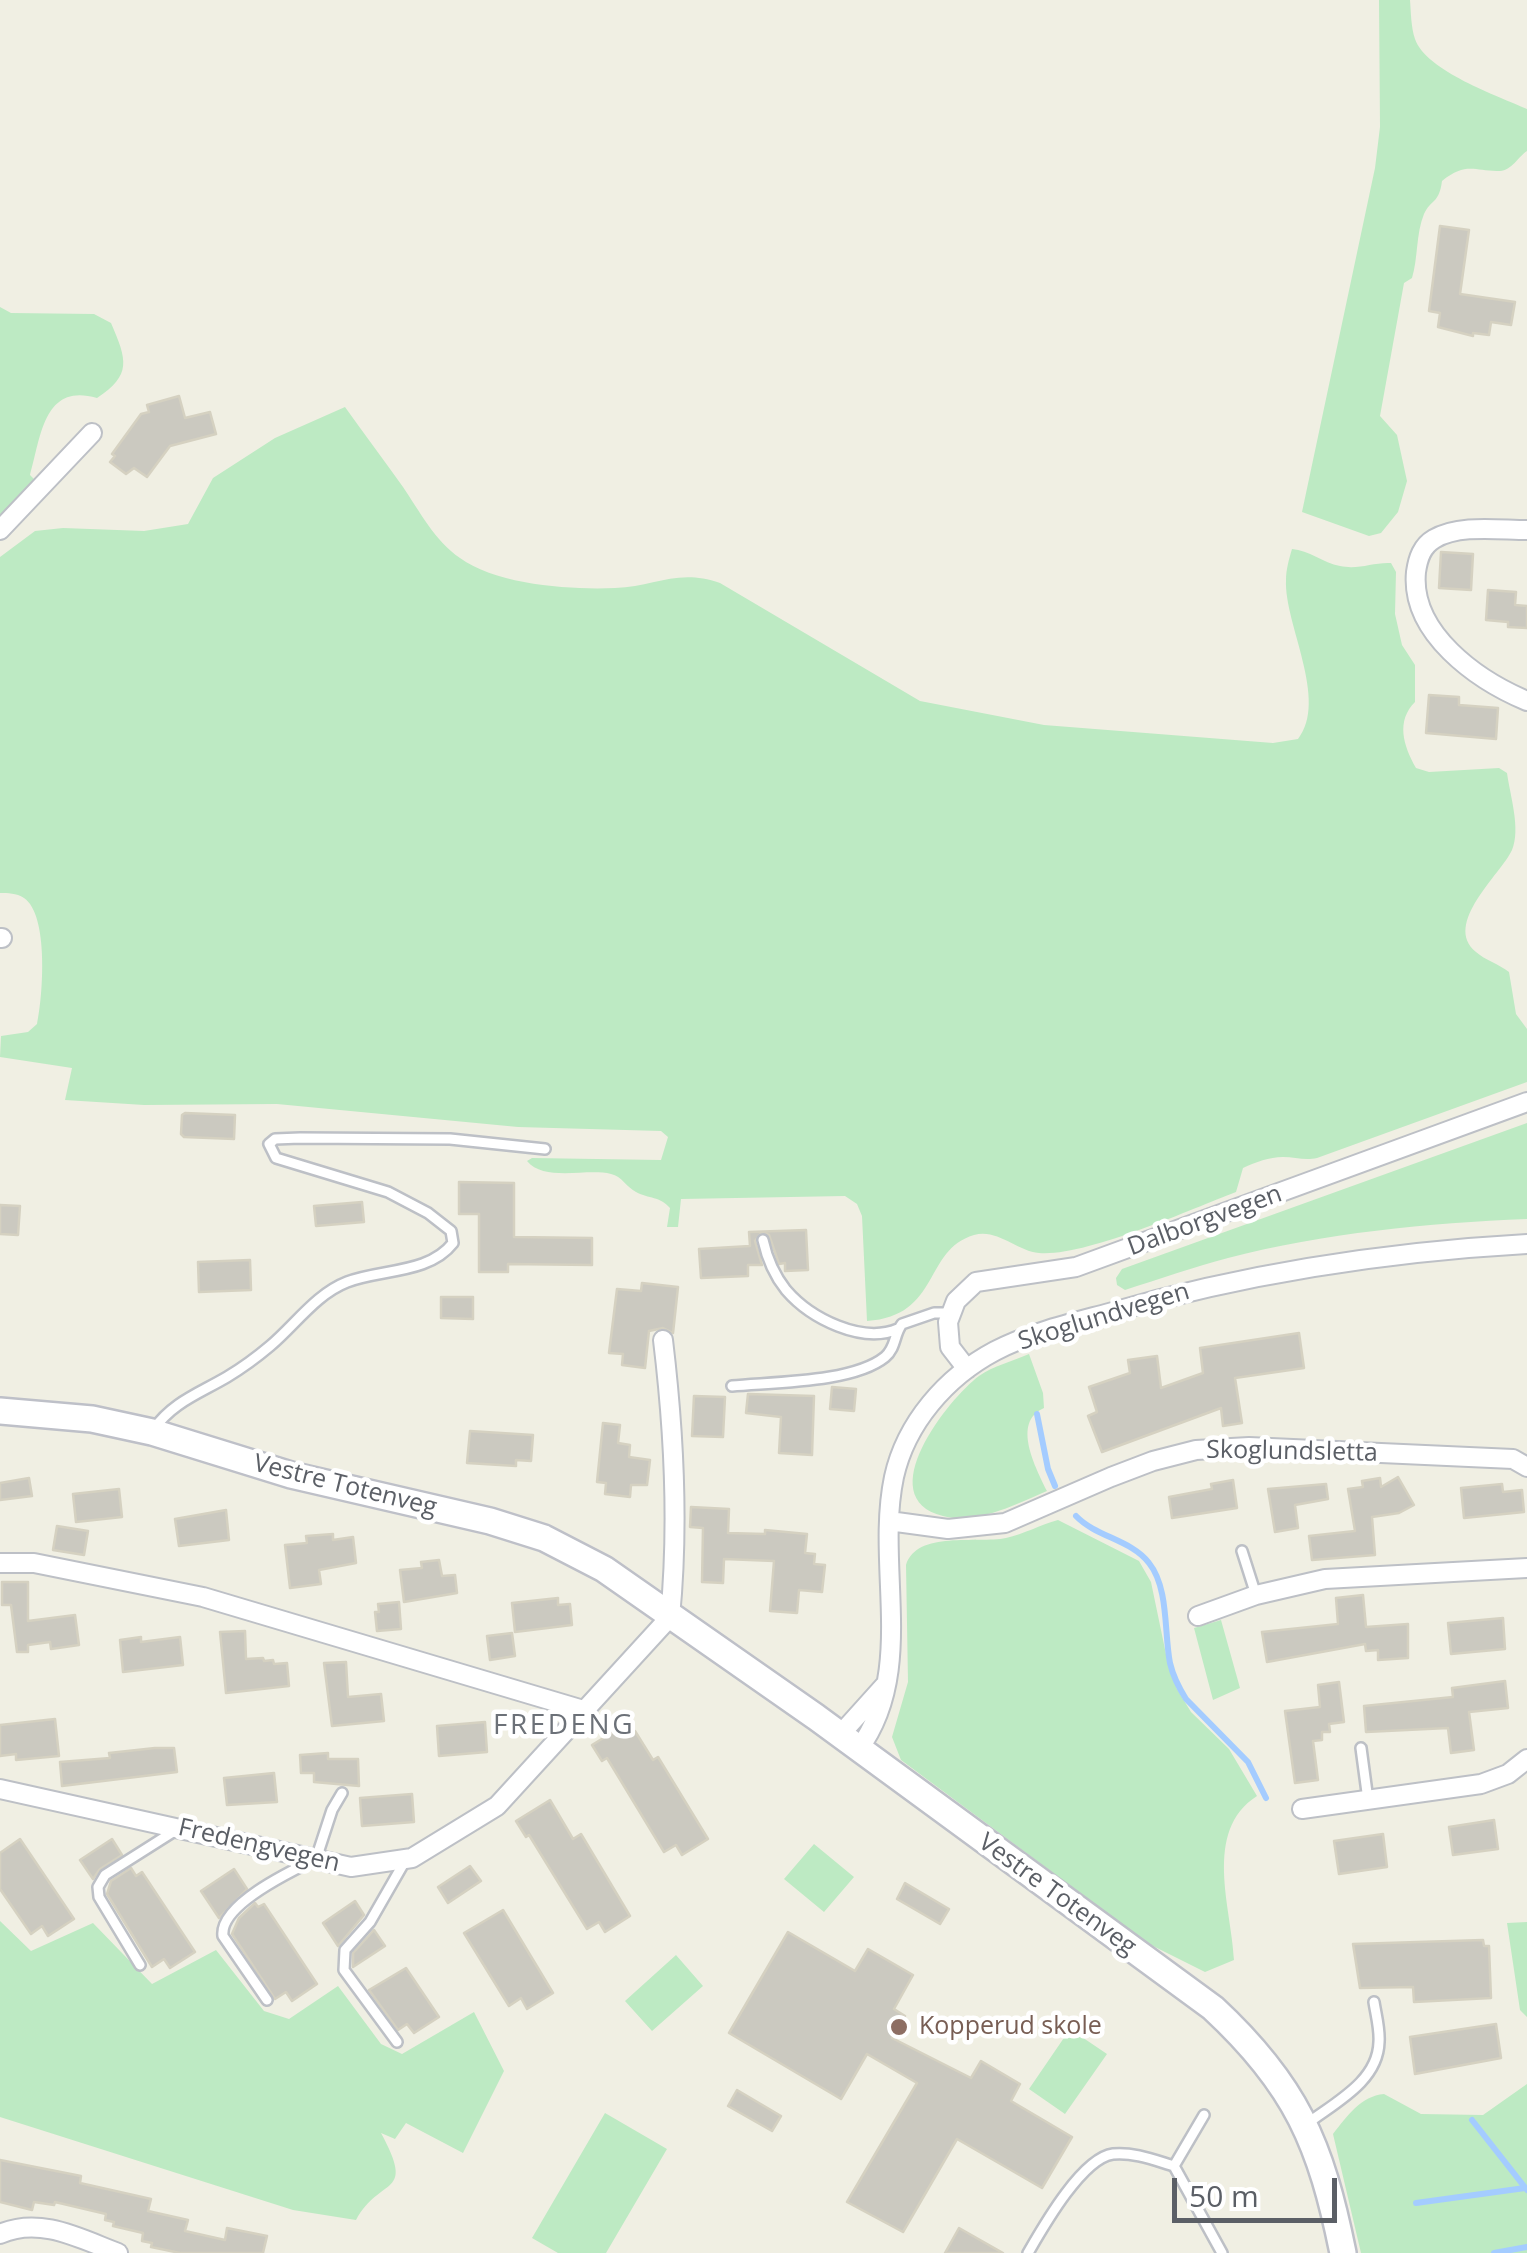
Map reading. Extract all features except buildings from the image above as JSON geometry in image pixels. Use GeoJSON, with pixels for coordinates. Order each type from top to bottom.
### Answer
{"type":"FeatureCollection","features":[{"type":"Feature","properties":{"kind":"street"},"geometry":{"type":"LineString","coordinates":[[0,530],[92,433]]}},
{"type":"Feature","properties":{"kind":"street"},"geometry":{"type":"LineString","coordinates":[[1527,530],[1462,531],[1438,536],[1421,551],[1416,577],[1419,604],[1436,635],[1469,667],[1527,701]]}},
{"type":"Feature","properties":{"kind":"street","name":"Dalborgvegen"},"geometry":{"type":"LineString","coordinates":[[950,1313],[963,1292],[976,1282],[1076,1267],[1527,1102]]}},
{"type":"Feature","properties":{"kind":"street","name":"Skoglundvegen"},"geometry":{"type":"LineString","coordinates":[[849,1743],[884,1686],[891,1647],[889,1521],[894,1478],[904,1444],[942,1389],[967,1369],[996,1350],[1060,1327],[1232,1281],[1341,1260],[1527,1244]]}},
{"type":"Feature","properties":{"kind":"street"},"geometry":{"type":"LineString","coordinates":[[950,1313],[950,1347],[967,1369]]}},
{"type":"Feature","properties":{"kind":"street"},"geometry":{"type":"LineString","coordinates":[[664,1340],[673,1496],[674,1577],[670,1616]]}},
{"type":"Feature","properties":{"kind":"street","name":"Vestre Totenveg"},"geometry":{"type":"LineString","coordinates":[[0,1411],[92,1419],[152,1432],[291,1475],[490,1521],[544,1538],[604,1569],[1213,2008],[1269,2065],[1306,2124],[1322,2164],[1343,2253]]}},
{"type":"Feature","properties":{"kind":"street","name":"Skoglundsletta"},"geometry":{"type":"LineString","coordinates":[[889,1521],[948,1529],[1005,1524],[1111,1476],[1196,1450],[1249,1448],[1514,1459],[1527,1467]]}},
{"type":"Feature","properties":{"kind":"street"},"geometry":{"type":"LineString","coordinates":[[0,1563],[34,1564],[203,1596],[583,1710]]}},
{"type":"Feature","properties":{"kind":"street"},"geometry":{"type":"LineString","coordinates":[[1198,1616],[1256,1595],[1325,1580],[1527,1568]]}},
{"type":"Feature","properties":{"kind":"street","name":"Fredengvegen"},"geometry":{"type":"LineString","coordinates":[[0,1788],[351,1867],[407,1858],[497,1806],[670,1616]]}},
{"type":"Feature","properties":{"kind":"street"},"geometry":{"type":"LineString","coordinates":[[1302,1809],[1482,1784],[1508,1774],[1527,1759]]}},
{"type":"Feature","properties":{"kind":"street"},"geometry":{"type":"LineString","coordinates":[[0,2234],[41,2227],[118,2253]]}},
{"type":"Feature","properties":{"kind":"lane"},"geometry":{"type":"LineString","coordinates":[[152,1432],[173,1407],[227,1378],[273,1344],[327,1292],[348,1282],[426,1262],[453,1244],[451,1230],[405,1200],[276,1158],[269,1144],[300,1138],[450,1138],[545,1149]]}},
{"type":"Feature","properties":{"kind":"lane"},"geometry":{"type":"LineString","coordinates":[[763,1240],[768,1261],[787,1291],[812,1310],[862,1334],[882,1336],[916,1318],[950,1313]]}},
{"type":"Feature","properties":{"kind":"lane"},"geometry":{"type":"LineString","coordinates":[[732,1386],[836,1375],[869,1366],[886,1356],[895,1344],[898,1329]]}},
{"type":"Feature","properties":{"kind":"lane"},"geometry":{"type":"LineString","coordinates":[[1242,1550],[1256,1595]]}},
{"type":"Feature","properties":{"kind":"lane"},"geometry":{"type":"LineString","coordinates":[[1360,1748],[1368,1800]]}},
{"type":"Feature","properties":{"kind":"lane"},"geometry":{"type":"LineString","coordinates":[[267,2000],[223,1936],[222,1926],[228,1916],[276,1878],[316,1859],[342,1792]]}},
{"type":"Feature","properties":{"kind":"lane"},"geometry":{"type":"LineString","coordinates":[[140,1966],[99,1897],[98,1887],[105,1875],[178,1828]]}},
{"type":"Feature","properties":{"kind":"lane"},"geometry":{"type":"LineString","coordinates":[[397,2042],[344,1970],[342,1960],[345,1950],[370,1922],[407,1858]]}},
{"type":"Feature","properties":{"kind":"lane"},"geometry":{"type":"LineString","coordinates":[[1306,2124],[1364,2080],[1376,2062],[1379,2042],[1374,2002]]}},
{"type":"Feature","properties":{"kind":"lane"},"geometry":{"type":"LineString","coordinates":[[1174,2166],[1204,2114]]}},
{"type":"Feature","properties":{"kind":"lane"},"geometry":{"type":"LineString","coordinates":[[1028,2253],[1087,2168],[1108,2154],[1134,2154],[1174,2166],[1222,2253]]}},
{"type":"Feature","properties":{"kind":"green space"},"geometry":{"type":"Polygon","coordinates":[[[1379,0],[1410,0],[1415,39],[1433,62],[1464,81],[1527,109],[1527,151],[1504,170],[1465,169],[1451,175],[1442,181],[1437,198],[1424,214],[1412,278],[1404,283],[1380,416],[1397,435],[1407,481],[1398,512],[1381,533],[1369,536],[1302,512],[1375,168],[1380,127],[1379,0]]]}},
{"type":"Feature","properties":{"kind":"green space"},"geometry":{"type":"Polygon","coordinates":[[[0,307],[11,313],[94,314],[111,323],[123,366],[116,382],[97,398],[79,395],[65,398],[55,406],[42,430],[30,475],[37,482],[0,518],[0,307]]]}},
{"type":"Feature","properties":{"kind":"green space"},"geometry":{"type":"Polygon","coordinates":[[[345,407],[435,535],[475,567],[514,580],[577,588],[629,587],[691,577],[720,583],[920,701],[1044,725],[1273,743],[1298,739],[1309,704],[1287,598],[1286,576],[1292,549],[1347,567],[1391,563],[1396,572],[1395,614],[1402,645],[1415,665],[1415,702],[1405,717],[1404,734],[1416,768],[1429,772],[1499,768],[1507,773],[1515,822],[1512,850],[1477,900],[1466,928],[1467,941],[1476,952],[1509,972],[1516,1014],[1527,1029],[1527,1082],[1317,1158],[1278,1157],[1258,1162],[1243,1168],[1236,1192],[1083,1248],[1039,1253],[999,1237],[974,1235],[946,1254],[908,1308],[867,1321],[862,1216],[857,1204],[845,1196],[681,1199],[678,1227],[667,1227],[670,1208],[666,1204],[636,1192],[615,1175],[544,1171],[527,1161],[661,1160],[668,1137],[661,1131],[518,1127],[277,1104],[144,1105],[65,1100],[72,1068],[0,1057],[1,1036],[28,1032],[37,1024],[42,957],[32,907],[21,896],[0,893],[0,557],[35,531],[144,531],[188,524],[213,478],[275,438],[345,407]]]}},
{"type":"Feature","properties":{"kind":"green space"},"geometry":{"type":"Polygon","coordinates":[[[1527,1123],[1527,1219],[1339,1236],[1228,1258],[1125,1290],[1117,1285],[1116,1278],[1122,1269],[1527,1123]]]}},
{"type":"Feature","properties":{"kind":"green space"},"geometry":{"type":"Polygon","coordinates":[[[1029,1354],[1043,1393],[1044,1408],[1029,1424],[1029,1446],[1047,1491],[996,1512],[969,1518],[943,1516],[922,1506],[913,1490],[914,1470],[935,1426],[979,1376],[1029,1354]]]}},
{"type":"Feature","properties":{"kind":"green space"},"geometry":{"type":"Polygon","coordinates":[[[1058,1520],[1139,1561],[1151,1582],[1177,1689],[1191,1712],[1229,1749],[1257,1796],[1240,1811],[1225,1850],[1234,1960],[1205,1972],[1149,1944],[901,1760],[892,1737],[908,1682],[906,1565],[912,1554],[935,1543],[1006,1538],[1058,1520]]]}},
{"type":"Feature","properties":{"kind":"green space"},"geometry":{"type":"Polygon","coordinates":[[[1221,1620],[1240,1688],[1213,1700],[1194,1628],[1221,1620]]]}},
{"type":"Feature","properties":{"kind":"green space"},"geometry":{"type":"Polygon","coordinates":[[[814,1844],[854,1877],[824,1912],[784,1879],[814,1844]]]}},
{"type":"Feature","properties":{"kind":"green space"},"geometry":{"type":"Polygon","coordinates":[[[0,1921],[31,1951],[93,1923],[152,1984],[216,1950],[264,2011],[289,2019],[338,1986],[381,2044],[402,2054],[474,2012],[504,2071],[463,2153],[406,2123],[395,2139],[381,2133],[391,2154],[395,2177],[356,2220],[293,2210],[0,2117],[0,1921]]]}},
{"type":"Feature","properties":{"kind":"green space"},"geometry":{"type":"Polygon","coordinates":[[[1527,1922],[1527,2017],[1520,2010],[1507,1923],[1527,1922]]]}},
{"type":"Feature","properties":{"kind":"green space"},"geometry":{"type":"Polygon","coordinates":[[[676,1955],[703,1986],[652,2031],[625,2001],[676,1955]]]}},
{"type":"Feature","properties":{"kind":"green space"},"geometry":{"type":"Polygon","coordinates":[[[1070,2029],[1107,2054],[1065,2114],[1029,2089],[1070,2029]]]}},
{"type":"Feature","properties":{"kind":"green space"},"geometry":{"type":"Polygon","coordinates":[[[1527,2084],[1527,2253],[1361,2253],[1333,2134],[1349,2114],[1368,2099],[1384,2094],[1421,2114],[1483,2115],[1527,2084]]]}},
{"type":"Feature","properties":{"kind":"green space"},"geometry":{"type":"Polygon","coordinates":[[[605,2113],[667,2149],[606,2253],[558,2253],[532,2238],[605,2113]]]}},
{"type":"Feature","properties":{"kind":"waterway"},"geometry":{"type":"LineString","coordinates":[[1037,1414],[1055,1486]]}},
{"type":"Feature","properties":{"kind":"waterway"},"geometry":{"type":"LineString","coordinates":[[1076,1516],[1133,1549],[1149,1563],[1160,1585],[1170,1663],[1179,1686],[1186,1699],[1248,1762],[1266,1798]]}},
{"type":"Feature","properties":{"kind":"waterway"},"geometry":{"type":"LineString","coordinates":[[1472,2120],[1527,2190]]}},
{"type":"Feature","properties":{"kind":"waterway"},"geometry":{"type":"LineString","coordinates":[[1416,2203],[1525,2188]]}},
{"type":"Feature","properties":{"kind":"waterway"},"geometry":{"type":"LineString","coordinates":[[1494,2253],[1527,2247]]}},
{"type":"Feature","properties":{"kind":"place","name":"Kopperud skole"},"geometry":{"type":"Point","coordinates":[899,2027]}},
{"type":"Feature","properties":{"kind":"district","name":"FREDENG"},"geometry":{"type":"Point","coordinates":[564,1726]}}]}
